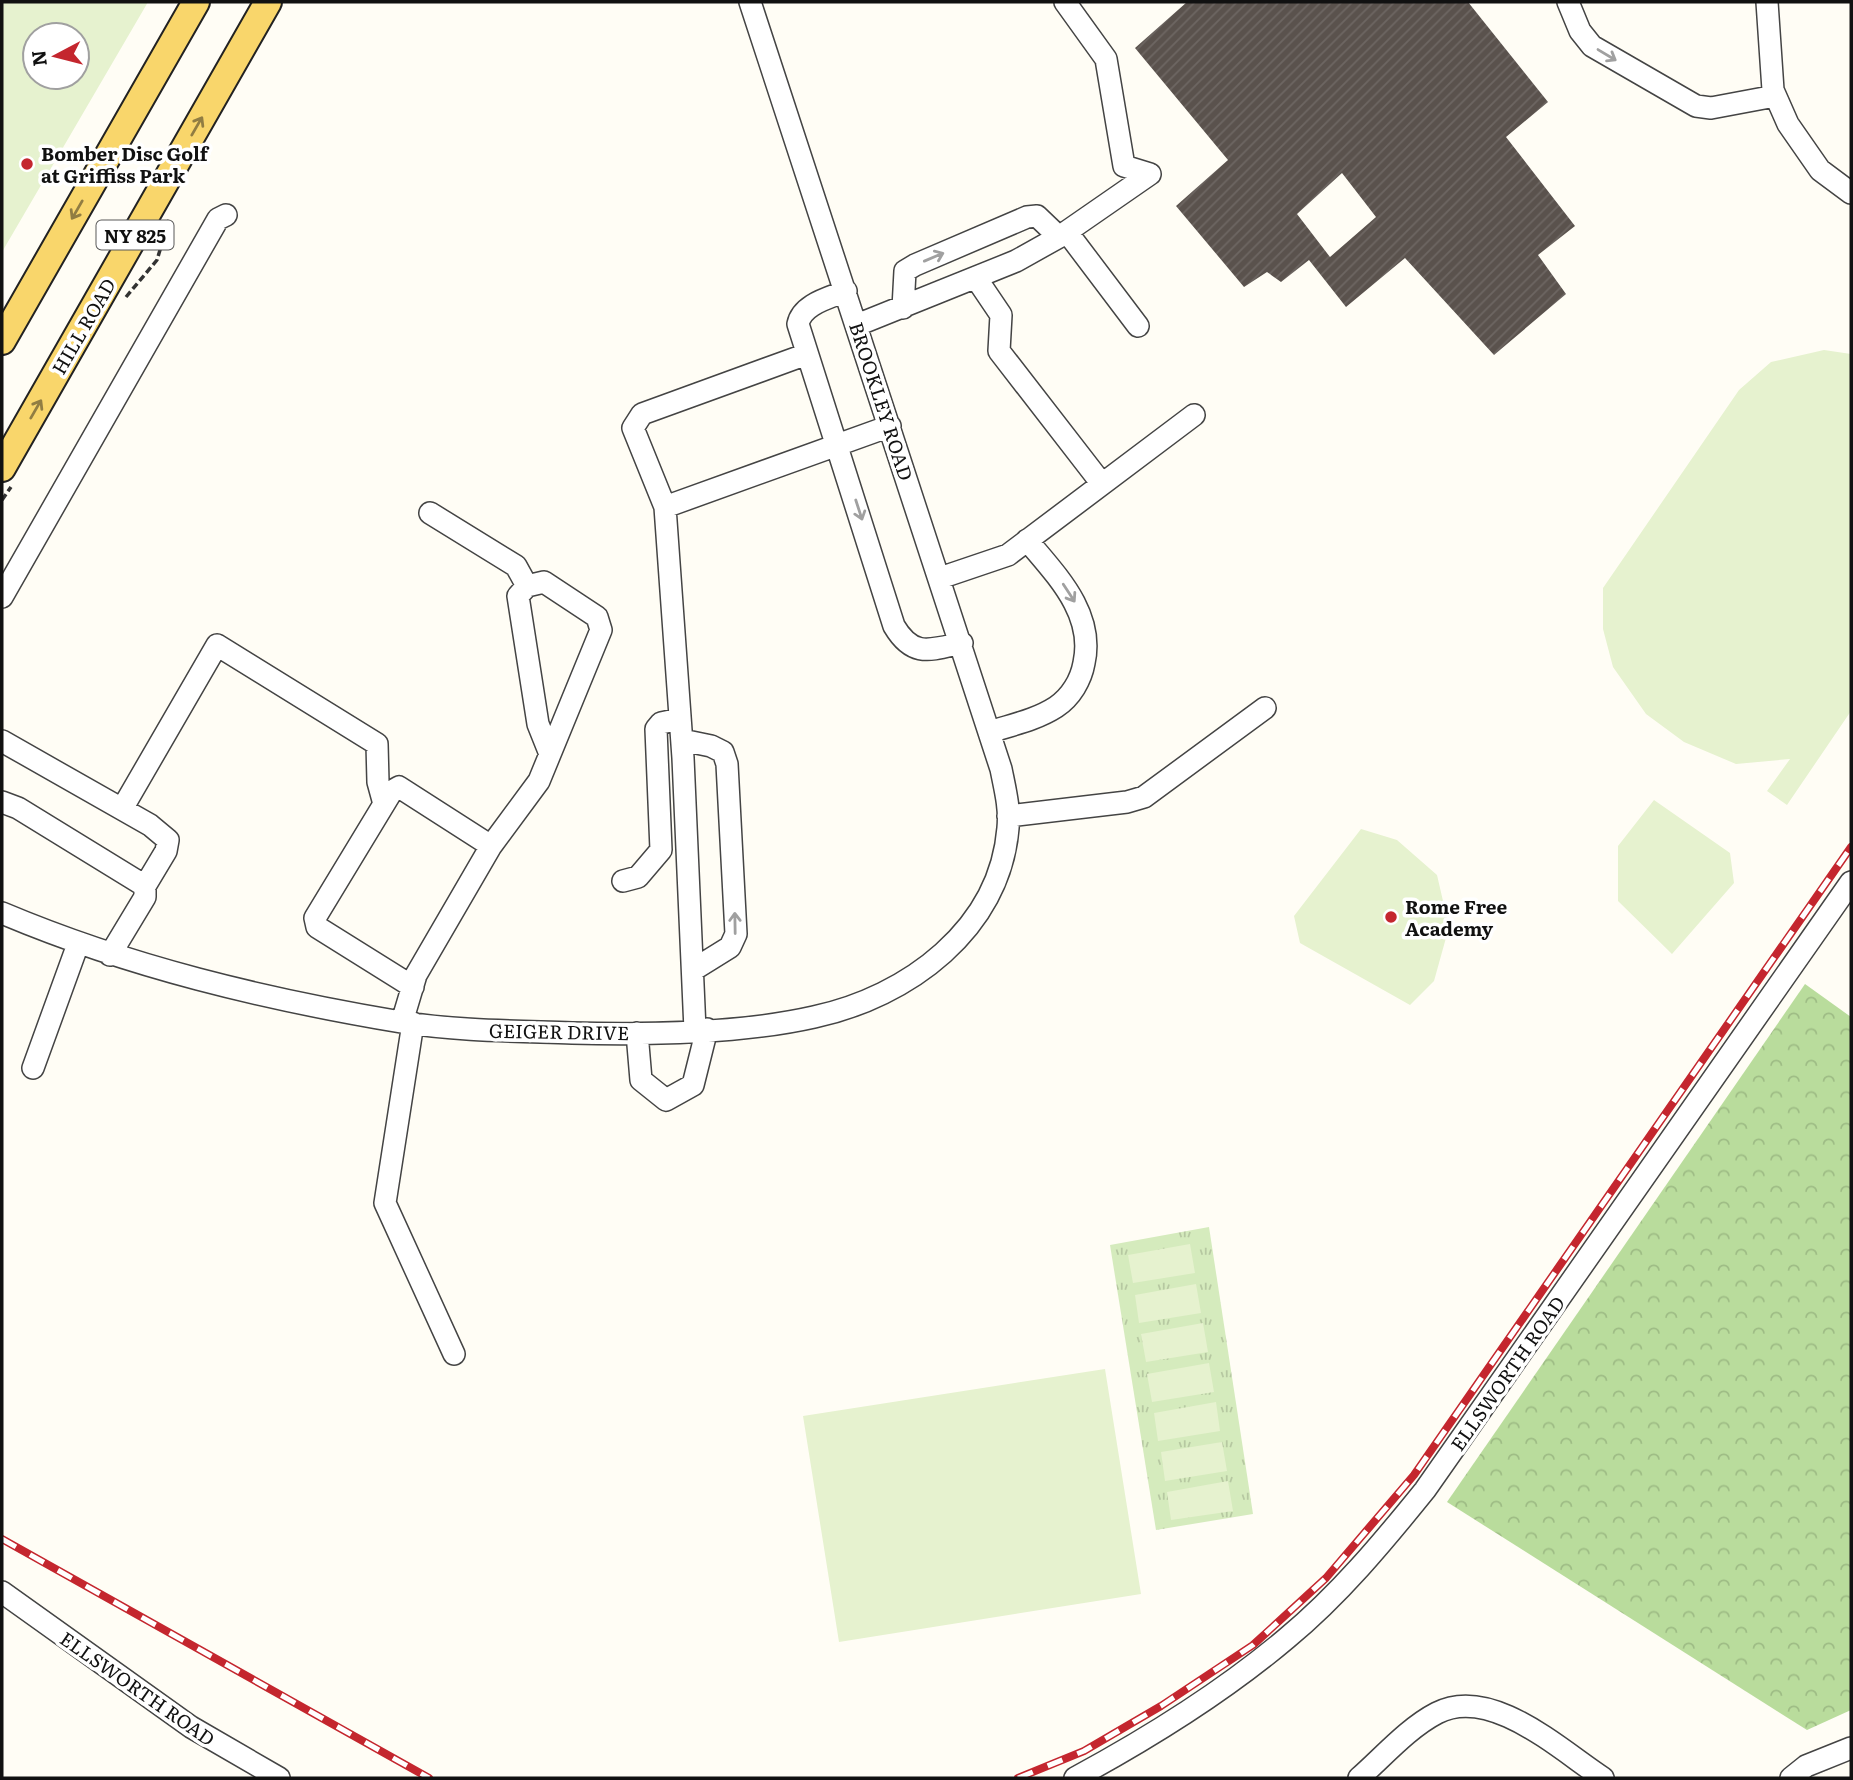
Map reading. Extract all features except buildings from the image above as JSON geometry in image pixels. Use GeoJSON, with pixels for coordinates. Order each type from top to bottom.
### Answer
{"type":"FeatureCollection","features":[{"type":"Feature","properties":{"kind":"main road","name":"NY 825"},"geometry":{"type":"LineString","coordinates":[[2,341],[196,2]]}},
{"type":"Feature","properties":{"kind":"main road","name":"HILL ROAD"},"geometry":{"type":"LineString","coordinates":[[2,468],[268,2]]}},
{"type":"Feature","properties":{"kind":"street","name":"BROOKLEY ROAD"},"geometry":{"type":"LineString","coordinates":[[750,2],[962,643],[990,732],[1008,809]]}},
{"type":"Feature","properties":{"kind":"street"},"geometry":{"type":"LineString","coordinates":[[857,325],[1016,261],[1063,235],[1150,174],[1124,166],[1106,59],[1065,2]]}},
{"type":"Feature","properties":{"kind":"street"},"geometry":{"type":"LineString","coordinates":[[1568,2],[1580,31],[1592,46],[1696,106],[1711,108],[1775,96]]}},
{"type":"Feature","properties":{"kind":"street"},"geometry":{"type":"LineString","coordinates":[[1767,2],[1770,74],[1775,96],[1788,124],[1820,170],[1851,193]]}},
{"type":"Feature","properties":{"kind":"street"},"geometry":{"type":"LineString","coordinates":[[2,597],[218,219],[226,215]]}},
{"type":"Feature","properties":{"kind":"street"},"geometry":{"type":"LineString","coordinates":[[903,308],[905,271],[1027,217],[1037,216],[1063,235],[1138,326]]}},
{"type":"Feature","properties":{"kind":"street"},"geometry":{"type":"LineString","coordinates":[[975,278],[1000,315],[999,351],[1102,484]]}},
{"type":"Feature","properties":{"kind":"street"},"geometry":{"type":"LineString","coordinates":[[846,291],[810,307],[800,316],[798,324],[894,626],[903,641],[922,650],[962,643]]}},
{"type":"Feature","properties":{"kind":"street"},"geometry":{"type":"LineString","coordinates":[[637,1033],[640,1080],[667,1100],[693,1085],[701,1029],[693,970],[681,729],[665,507],[633,428],[642,414],[807,354]]}},
{"type":"Feature","properties":{"kind":"street"},"geometry":{"type":"LineString","coordinates":[[940,578],[988,564],[1008,555],[1194,415]]}},
{"type":"Feature","properties":{"kind":"street"},"geometry":{"type":"LineString","coordinates":[[665,507],[890,426]]}},
{"type":"Feature","properties":{"kind":"street"},"geometry":{"type":"LineString","coordinates":[[430,513],[516,566],[527,586]]}},
{"type":"Feature","properties":{"kind":"street"},"geometry":{"type":"LineString","coordinates":[[990,732],[1044,714],[1058,706],[1073,690],[1082,673],[1087,651],[1085,625],[1077,606],[1027,540]]}},
{"type":"Feature","properties":{"kind":"street"},"geometry":{"type":"LineString","coordinates":[[454,1354],[385,1203],[416,975],[491,846],[539,781],[601,630],[597,617],[544,582],[527,586],[518,596],[538,724],[550,754]]}},
{"type":"Feature","properties":{"kind":"street"},"geometry":{"type":"LineString","coordinates":[[122,809],[217,645],[377,744],[378,782],[384,804]]}},
{"type":"Feature","properties":{"kind":"street"},"geometry":{"type":"LineString","coordinates":[[1008,809],[1127,802],[1144,797],[1265,708]]}},
{"type":"Feature","properties":{"kind":"street"},"geometry":{"type":"LineString","coordinates":[[623,881],[638,877],[661,850],[656,729],[661,723],[681,729],[723,752],[727,764],[736,934],[730,947],[693,970]]}},
{"type":"Feature","properties":{"kind":"street"},"geometry":{"type":"LineString","coordinates":[[2,741],[150,825],[168,840],[166,851],[145,886],[145,897],[110,955]]}},
{"type":"Feature","properties":{"kind":"street"},"geometry":{"type":"LineString","coordinates":[[413,987],[317,927],[315,918],[384,804],[399,788],[491,846]]}},
{"type":"Feature","properties":{"kind":"street"},"geometry":{"type":"LineString","coordinates":[[2,802],[18,808],[145,886]]}},
{"type":"Feature","properties":{"kind":"street","name":"GEIGER DRIVE"},"geometry":{"type":"LineString","coordinates":[[2,913],[110,955],[223,986],[408,1022],[492,1031],[637,1033],[813,1018],[845,1009],[883,993],[939,959],[971,926],[988,898],[1004,857],[1008,809]]}},
{"type":"Feature","properties":{"kind":"street","name":"ELLSWORTH ROAD"},"geometry":{"type":"LineString","coordinates":[[1075,1778],[1129,1749],[1236,1679],[1289,1636],[1359,1568],[1425,1490],[1851,882]]}},
{"type":"Feature","properties":{"kind":"street"},"geometry":{"type":"LineString","coordinates":[[33,1068],[78,944]]}},
{"type":"Feature","properties":{"kind":"street","name":"ELLSWORTH ROAD"},"geometry":{"type":"LineString","coordinates":[[2,1592],[191,1727],[279,1778]]}},
{"type":"Feature","properties":{"kind":"street"},"geometry":{"type":"LineString","coordinates":[[1359,1778],[1438,1712],[1465,1706],[1487,1707],[1507,1714],[1603,1778]]}},
{"type":"Feature","properties":{"kind":"street"},"geometry":{"type":"LineString","coordinates":[[1791,1778],[1807,1766],[1851,1748]]}},
{"type":"Feature","properties":{"kind":"green space","name":"Bomber Disc Golf at Griffiss Park"},"geometry":{"type":"Polygon","coordinates":[[[2,2],[148,2],[2,252],[2,2]]]}},
{"type":"Feature","properties":{"kind":"green space"},"geometry":{"type":"Polygon","coordinates":[[[1824,350],[1851,354],[1851,711],[1787,805],[1767,791],[1790,759],[1736,764],[1684,742],[1646,714],[1613,667],[1603,629],[1603,588],[1739,390],[1771,362],[1824,350]]]}},
{"type":"Feature","properties":{"kind":"green space"},"geometry":{"type":"Polygon","coordinates":[[[1654,800],[1730,853],[1734,883],[1672,954],[1618,901],[1618,846],[1654,800]]]}},
{"type":"Feature","properties":{"kind":"green space"},"geometry":{"type":"Polygon","coordinates":[[[1361,829],[1397,840],[1437,875],[1449,927],[1434,981],[1410,1005],[1300,943],[1294,916],[1361,829]]]}},
{"type":"Feature","properties":{"kind":"green space"},"geometry":{"type":"Polygon","coordinates":[[[1805,984],[1851,1017],[1851,1710],[1807,1730],[1447,1502],[1805,984]]]}},
{"type":"Feature","properties":{"kind":"green space"},"geometry":{"type":"Polygon","coordinates":[[[1209,1227],[1253,1514],[1156,1530],[1110,1245],[1209,1227]]]}},
{"type":"Feature","properties":{"kind":"green space"},"geometry":{"type":"Polygon","coordinates":[[[1190,1244],[1195,1273],[1133,1283],[1128,1255],[1190,1244]]]}},
{"type":"Feature","properties":{"kind":"green space"},"geometry":{"type":"Polygon","coordinates":[[[1196,1284],[1201,1313],[1139,1323],[1135,1295],[1196,1284]]]}},
{"type":"Feature","properties":{"kind":"green space"},"geometry":{"type":"Polygon","coordinates":[[[1203,1323],[1208,1352],[1146,1362],[1141,1334],[1203,1323]]]}},
{"type":"Feature","properties":{"kind":"green space"},"geometry":{"type":"Polygon","coordinates":[[[1209,1363],[1214,1392],[1152,1402],[1147,1374],[1209,1363]]]}},
{"type":"Feature","properties":{"kind":"green space"},"geometry":{"type":"Polygon","coordinates":[[[1105,1369],[1141,1594],[839,1642],[803,1416],[1105,1369]]]}},
{"type":"Feature","properties":{"kind":"green space"},"geometry":{"type":"Polygon","coordinates":[[[1216,1402],[1220,1431],[1158,1441],[1154,1413],[1216,1402]]]}},
{"type":"Feature","properties":{"kind":"green space"},"geometry":{"type":"Polygon","coordinates":[[[1222,1442],[1227,1471],[1165,1481],[1161,1452],[1222,1442]]]}},
{"type":"Feature","properties":{"kind":"green space"},"geometry":{"type":"Polygon","coordinates":[[[1228,1481],[1233,1511],[1171,1520],[1167,1492],[1228,1481]]]}},
{"type":"Feature","properties":{"kind":"railway"},"geometry":{"type":"LineString","coordinates":[[1018,1778],[1084,1751],[1161,1706],[1253,1645],[1326,1578],[1414,1475],[1851,847]]}},
{"type":"Feature","properties":{"kind":"railway"},"geometry":{"type":"LineString","coordinates":[[2,1539],[429,1778]]}},
{"type":"Feature","properties":{"kind":"place","name":"Bomber Disc Golf at Griffiss Park"},"geometry":{"type":"Point","coordinates":[27,164]}},
{"type":"Feature","properties":{"kind":"place","name":"Rome Free Academy"},"geometry":{"type":"Point","coordinates":[1391,917]}}]}
